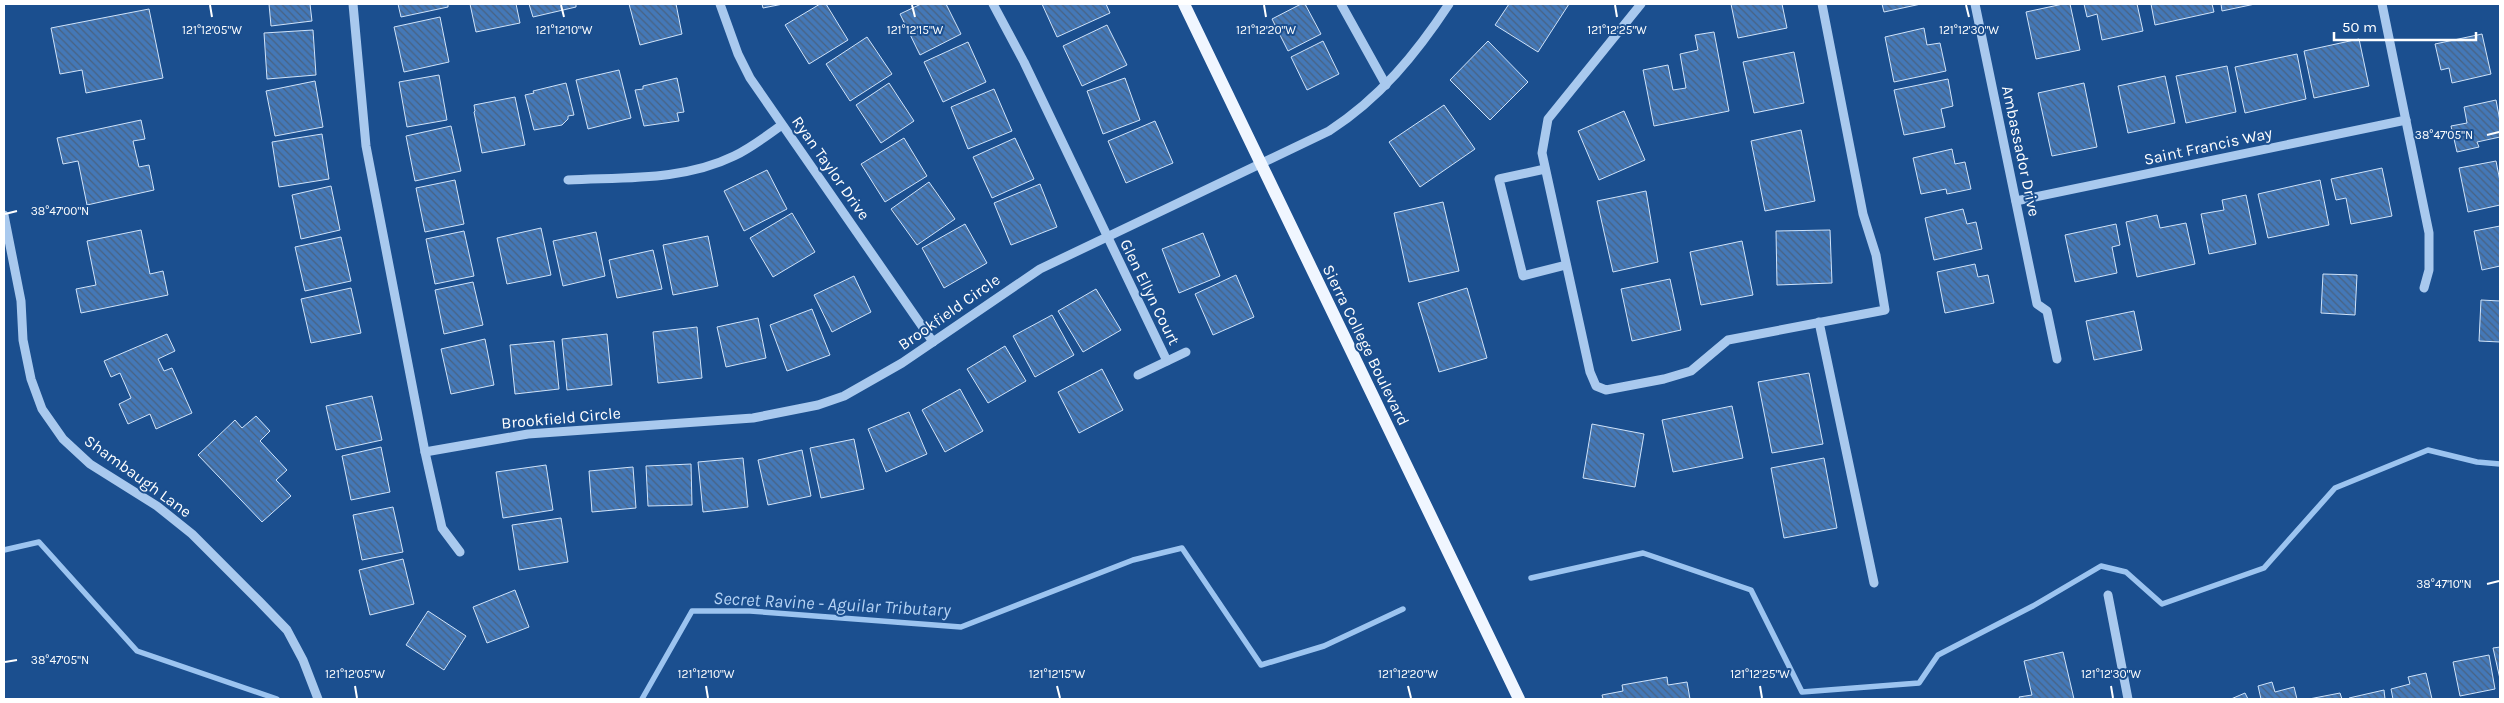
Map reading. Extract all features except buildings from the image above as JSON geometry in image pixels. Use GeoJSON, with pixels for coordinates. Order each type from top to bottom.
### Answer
{"type":"FeatureCollection","features":[{"type":"Feature","properties":{"kind":"main road","name":"Sierra College Boulevard"},"geometry":{"type":"LineString","coordinates":[[1184,4],[1520,699]]}},
{"type":"Feature","properties":{"kind":"street"},"geometry":{"type":"LineString","coordinates":[[353,4],[366,146],[425,452],[442,528],[460,552]]}},
{"type":"Feature","properties":{"kind":"street","name":"Ryan Taylor Drive"},"geometry":{"type":"LineString","coordinates":[[720,4],[738,54],[750,78],[933,342]]}},
{"type":"Feature","properties":{"kind":"street"},"geometry":{"type":"LineString","coordinates":[[994,4],[1107,236]]}},
{"type":"Feature","properties":{"kind":"street"},"geometry":{"type":"LineString","coordinates":[[1341,4],[1386,86]]}},
{"type":"Feature","properties":{"kind":"street","name":"Brookfield Circle"},"geometry":{"type":"LineString","coordinates":[[425,452],[528,434],[753,418],[791,411],[844,396],[868,384],[933,342],[1040,269],[1329,131],[1349,118],[1386,86],[1417,51],[1449,4]]}},
{"type":"Feature","properties":{"kind":"street"},"geometry":{"type":"LineString","coordinates":[[1641,4],[1548,119],[1542,153],[1590,372],[1596,386],[1606,390],[1664,380],[1691,371],[1728,340],[1885,310],[1876,255],[1863,214],[1822,4]]}},
{"type":"Feature","properties":{"kind":"street","name":"Ambassador Drive"},"geometry":{"type":"LineString","coordinates":[[1975,4],[2037,304],[2047,311],[2057,359]]}},
{"type":"Feature","properties":{"kind":"street"},"geometry":{"type":"LineString","coordinates":[[2382,4],[2428,233],[2429,270],[2424,288]]}},
{"type":"Feature","properties":{"kind":"street","name":"Saint Francis Way"},"geometry":{"type":"LineString","coordinates":[[2016,201],[2406,120]]}},
{"type":"Feature","properties":{"kind":"street"},"geometry":{"type":"LineString","coordinates":[[568,180],[664,175],[700,169],[735,156],[782,125]]}},
{"type":"Feature","properties":{"kind":"street"},"geometry":{"type":"LineString","coordinates":[[1545,168],[1499,179],[1523,276],[1566,266]]}},
{"type":"Feature","properties":{"kind":"street","name":"Shambaugh Lane"},"geometry":{"type":"LineString","coordinates":[[4,215],[22,301],[23,340],[31,379],[42,409],[63,439],[90,464],[157,506],[185,528],[287,630],[303,660],[318,699]]}},
{"type":"Feature","properties":{"kind":"street","name":"Glen Ellyn Court"},"geometry":{"type":"LineString","coordinates":[[1107,236],[1167,361]]}},
{"type":"Feature","properties":{"kind":"street"},"geometry":{"type":"LineString","coordinates":[[1819,322],[1874,583]]}},
{"type":"Feature","properties":{"kind":"street"},"geometry":{"type":"LineString","coordinates":[[1138,374],[1186,352]]}},
{"type":"Feature","properties":{"kind":"street"},"geometry":{"type":"LineString","coordinates":[[2108,595],[2128,699]]}},
{"type":"Feature","properties":{"kind":"waterway","name":"Secret Ravine - Aguilar Tributary"},"geometry":{"type":"LineString","coordinates":[[1531,578],[1643,553],[1751,590],[1802,692],[1919,683],[1938,655],[2033,606],[2101,566],[2126,572],[2162,604],[2264,568],[2335,488],[2428,450],[2477,462],[2500,464]]}},
{"type":"Feature","properties":{"kind":"waterway","name":"Secret Ravine - Aguilar Tributary"},"geometry":{"type":"LineString","coordinates":[[4,550],[39,542],[137,651],[277,699]]}},
{"type":"Feature","properties":{"kind":"waterway","name":"Secret Ravine - Aguilar Tributary"},"geometry":{"type":"LineString","coordinates":[[642,699],[692,611],[750,611],[961,627],[1133,560],[1182,548],[1261,665],[1324,646],[1403,609]]}}]}
